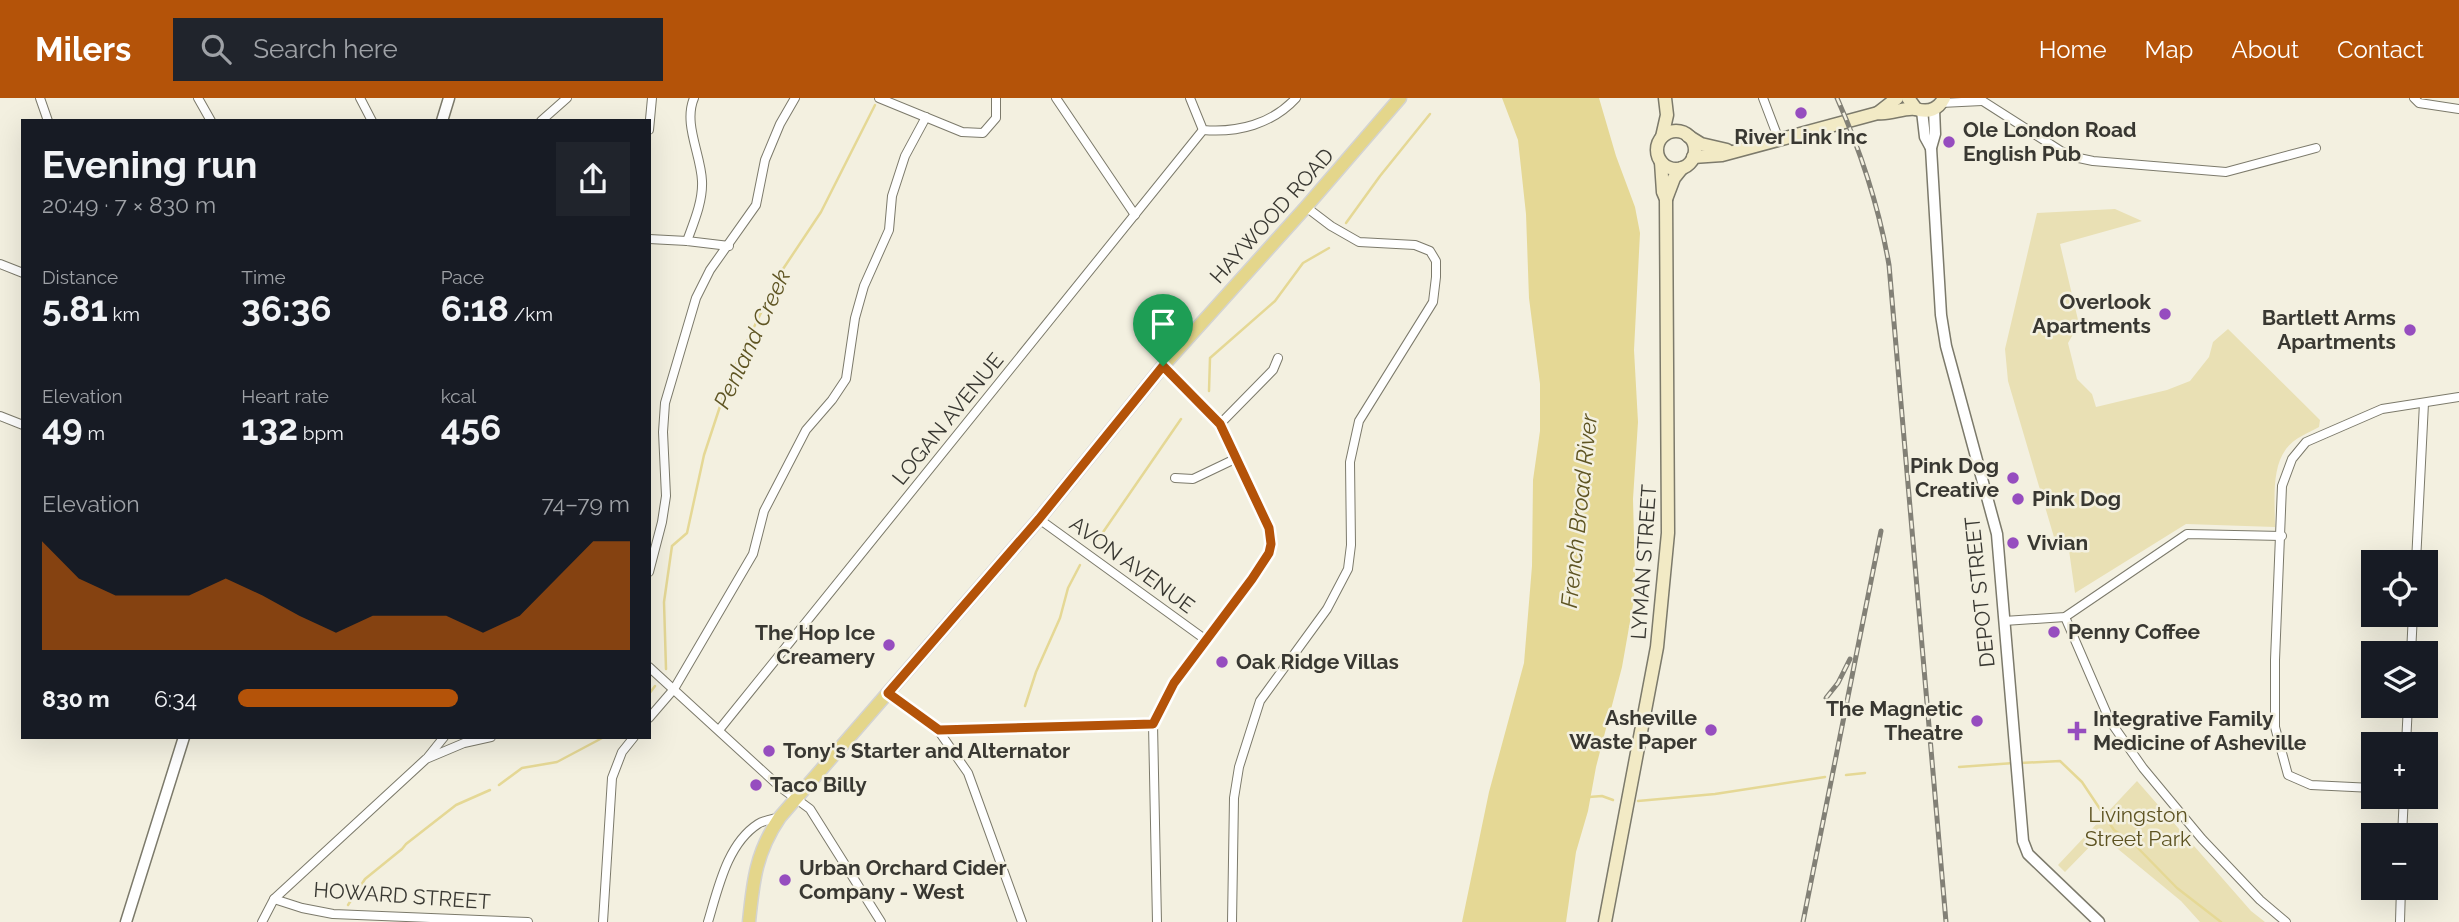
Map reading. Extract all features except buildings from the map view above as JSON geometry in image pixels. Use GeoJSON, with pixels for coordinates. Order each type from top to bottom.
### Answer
{"type":"FeatureCollection","features":[{"type":"Feature","properties":{"kind":"main road","name":"HAYWOOD ROAD"},"geometry":{"type":"LineString","coordinates":[[749,922],[756,866],[769,833],[780,817],[1039,519],[1163,366],[1400,98]]}},
{"type":"Feature","properties":{"kind":"main road"},"geometry":{"type":"LineString","coordinates":[[1665,98],[1667,115],[1657,152],[1661,162],[1669,168],[1682,168],[1693,158],[1738,151],[1878,113],[1886,114],[1928,105]]}},
{"type":"Feature","properties":{"kind":"main road"},"geometry":{"type":"LineString","coordinates":[[1672,98],[1675,115],[1694,146],[1693,158]]}},
{"type":"Feature","properties":{"kind":"main road"},"geometry":{"type":"LineString","coordinates":[[1878,113],[1897,98]]}},
{"type":"Feature","properties":{"kind":"main road"},"geometry":{"type":"LineString","coordinates":[[1662,137],[1672,132],[1686,135],[1709,147],[1738,151]]}},
{"type":"Feature","properties":{"kind":"main road","name":"LYMAN STREET"},"geometry":{"type":"LineString","coordinates":[[1605,922],[1657,647],[1668,533],[1666,200],[1661,162]]}},
{"type":"Feature","properties":{"kind":"main road","name":"LYMAN STREET"},"geometry":{"type":"LineString","coordinates":[[1666,200],[1674,178],[1682,168]]}},
{"type":"Feature","properties":{"kind":"street"},"geometry":{"type":"LineString","coordinates":[[40,98],[47,119]]}},
{"type":"Feature","properties":{"kind":"street"},"geometry":{"type":"LineString","coordinates":[[198,98],[210,119]]}},
{"type":"Feature","properties":{"kind":"street"},"geometry":{"type":"LineString","coordinates":[[360,98],[371,119]]}},
{"type":"Feature","properties":{"kind":"street"},"geometry":{"type":"LineString","coordinates":[[443,119],[449,98]]}},
{"type":"Feature","properties":{"kind":"street"},"geometry":{"type":"LineString","coordinates":[[543,119],[567,98]]}},
{"type":"Feature","properties":{"kind":"street"},"geometry":{"type":"LineString","coordinates":[[650,119],[652,98]]}},
{"type":"Feature","properties":{"kind":"street"},"geometry":{"type":"LineString","coordinates":[[687,241],[702,189],[691,121],[694,98]]}},
{"type":"Feature","properties":{"kind":"street"},"geometry":{"type":"LineString","coordinates":[[651,564],[666,496],[663,432],[665,403],[696,298],[710,270],[756,205],[765,160],[794,98]]}},
{"type":"Feature","properties":{"kind":"street"},"geometry":{"type":"LineString","coordinates":[[878,98],[962,132],[983,133],[996,118],[996,98]]}},
{"type":"Feature","properties":{"kind":"street"},"geometry":{"type":"LineString","coordinates":[[1056,98],[1135,215]]}},
{"type":"Feature","properties":{"kind":"street"},"geometry":{"type":"LineString","coordinates":[[1191,98],[1203,130],[1240,130],[1285,110],[1296,98]]}},
{"type":"Feature","properties":{"kind":"street"},"geometry":{"type":"LineString","coordinates":[[1763,98],[1779,140]]}},
{"type":"Feature","properties":{"kind":"street"},"geometry":{"type":"LineString","coordinates":[[2414,98],[2419,103],[2459,109]]}},
{"type":"Feature","properties":{"kind":"street"},"geometry":{"type":"LineString","coordinates":[[1928,105],[1980,99],[2061,150],[2074,157],[2093,161],[2226,172],[2316,148]]}},
{"type":"Feature","properties":{"kind":"street","name":"DEPOT STREET"},"geometry":{"type":"LineString","coordinates":[[1928,105],[1925,137],[1931,148],[1943,331],[1997,534],[2021,830],[2026,849],[2099,922]]}},
{"type":"Feature","properties":{"kind":"street"},"geometry":{"type":"LineString","coordinates":[[651,716],[674,689],[753,555],[764,511],[806,430],[846,379],[855,318],[864,286],[889,230],[892,196],[905,156],[926,117]]}},
{"type":"Feature","properties":{"kind":"street","name":"LOGAN AVENUE"},"geometry":{"type":"LineString","coordinates":[[719,730],[1203,130]]}},
{"type":"Feature","properties":{"kind":"street"},"geometry":{"type":"LineString","coordinates":[[1232,922],[1234,798],[1240,767],[1260,701],[1327,609],[1348,569],[1351,545],[1350,462],[1359,421],[1433,302],[1436,277],[1436,261],[1430,251],[1415,245],[1359,242],[1306,207]]}},
{"type":"Feature","properties":{"kind":"street"},"geometry":{"type":"LineString","coordinates":[[651,239],[729,246]]}},
{"type":"Feature","properties":{"kind":"street"},"geometry":{"type":"LineString","coordinates":[[0,264],[21,271]]}},
{"type":"Feature","properties":{"kind":"street"},"geometry":{"type":"LineString","coordinates":[[1220,424],[1273,370],[1278,358]]}},
{"type":"Feature","properties":{"kind":"street"},"geometry":{"type":"LineString","coordinates":[[1157,922],[1153,724],[1174,683],[1252,579],[1269,553],[1271,544],[1269,528],[1220,424],[1163,366]]}},
{"type":"Feature","properties":{"kind":"street"},"geometry":{"type":"LineString","coordinates":[[2361,787],[2311,785],[2288,775],[2275,727],[2275,660],[2283,486],[2292,459],[2306,442],[2382,409],[2459,397]]}},
{"type":"Feature","properties":{"kind":"street"},"geometry":{"type":"LineString","coordinates":[[2417,550],[2424,403]]}},
{"type":"Feature","properties":{"kind":"street"},"geometry":{"type":"LineString","coordinates":[[0,416],[21,424]]}},
{"type":"Feature","properties":{"kind":"street"},"geometry":{"type":"LineString","coordinates":[[1175,478],[1193,479],[1237,458]]}},
{"type":"Feature","properties":{"kind":"street","name":"AVON AVENUE"},"geometry":{"type":"LineString","coordinates":[[1039,519],[1206,640]]}},
{"type":"Feature","properties":{"kind":"street"},"geometry":{"type":"LineString","coordinates":[[2004,621],[2065,617],[2187,534],[2282,536]]}},
{"type":"Feature","properties":{"kind":"street"},"geometry":{"type":"LineString","coordinates":[[2065,617],[2110,721],[2143,768],[2202,839],[2260,900],[2286,922]]}},
{"type":"Feature","properties":{"kind":"street"},"geometry":{"type":"LineString","coordinates":[[651,669],[780,787],[810,809],[881,922]]}},
{"type":"Feature","properties":{"kind":"street"},"geometry":{"type":"LineString","coordinates":[[888,693],[939,730],[968,773],[1022,922]]}},
{"type":"Feature","properties":{"kind":"street"},"geometry":{"type":"LineString","coordinates":[[939,730],[1153,724]]}},
{"type":"Feature","properties":{"kind":"street"},"geometry":{"type":"LineString","coordinates":[[126,922],[183,739]]}},
{"type":"Feature","properties":{"kind":"street"},"geometry":{"type":"LineString","coordinates":[[262,922],[274,898],[426,759],[442,739]]}},
{"type":"Feature","properties":{"kind":"street"},"geometry":{"type":"LineString","coordinates":[[426,759],[464,743],[482,739]]}},
{"type":"Feature","properties":{"kind":"street"},"geometry":{"type":"LineString","coordinates":[[603,922],[612,778],[619,758],[633,739]]}},
{"type":"Feature","properties":{"kind":"street"},"geometry":{"type":"LineString","coordinates":[[708,922],[731,856],[739,843],[760,822],[780,817]]}},
{"type":"Feature","properties":{"kind":"street","name":"HOWARD STREET"},"geometry":{"type":"LineString","coordinates":[[274,898],[302,908],[333,914],[528,922]]}},
{"type":"Feature","properties":{"kind":"street"},"geometry":{"type":"LineString","coordinates":[[2399,922],[2400,900]]}},
{"type":"Feature","properties":{"kind":"green space"},"geometry":{"type":"Polygon","coordinates":[[[2115,209],[2142,221],[2060,244],[2079,324],[2068,343],[2077,379],[2092,394],[2096,407],[2167,390],[2190,381],[2209,357],[2213,342],[2228,329],[2320,420],[2319,427],[2293,442],[2281,457],[2275,486],[2275,527],[2186,524],[2075,593],[2068,543],[2056,544],[2008,381],[2005,349],[2037,213],[2115,209]]]}},
{"type":"Feature","properties":{"kind":"green space","name":"Livingston Street Park"},"geometry":{"type":"Polygon","coordinates":[[[2137,781],[2251,911],[2265,922],[2200,922],[2181,901],[2101,835],[2065,872],[2058,865],[2137,781]]]}},
{"type":"Feature","properties":{"kind":"water","name":"French Broad River"},"geometry":{"type":"Polygon","coordinates":[[[1502,98],[1599,98],[1635,207],[1640,233],[1634,350],[1638,422],[1633,499],[1634,599],[1622,667],[1576,852],[1566,922],[1462,922],[1489,792],[1524,663],[1532,566],[1533,480],[1540,431],[1540,384],[1529,298],[1526,214],[1518,140],[1502,98]]]}},
{"type":"Feature","properties":{"kind":"waterway","name":"Penland Creek"},"geometry":{"type":"LineString","coordinates":[[666,669],[664,602],[672,546],[687,533],[704,455],[730,376],[781,272],[821,212],[875,105]]}},
{"type":"Feature","properties":{"kind":"waterway"},"geometry":{"type":"LineString","coordinates":[[1346,223],[1430,114]]}},
{"type":"Feature","properties":{"kind":"waterway"},"geometry":{"type":"LineString","coordinates":[[1209,391],[1210,358],[1275,301],[1303,263],[1329,248]]}},
{"type":"Feature","properties":{"kind":"waterway"},"geometry":{"type":"LineString","coordinates":[[1099,538],[1181,419]]}},
{"type":"Feature","properties":{"kind":"waterway"},"geometry":{"type":"LineString","coordinates":[[1025,706],[1036,672],[1060,618],[1068,588],[1080,565]]}},
{"type":"Feature","properties":{"kind":"waterway","name":"Penland Creek"},"geometry":{"type":"LineString","coordinates":[[651,691],[655,686]]}},
{"type":"Feature","properties":{"kind":"waterway","name":"Penland Creek"},"geometry":{"type":"LineString","coordinates":[[499,785],[522,768],[557,762],[600,739]]}},
{"type":"Feature","properties":{"kind":"waterway"},"geometry":{"type":"LineString","coordinates":[[2020,763],[2060,761],[2082,782],[2114,830],[2133,843],[2177,888],[2221,922]]}},
{"type":"Feature","properties":{"kind":"waterway"},"geometry":{"type":"LineString","coordinates":[[1959,767],[2014,763]]}},
{"type":"Feature","properties":{"kind":"waterway"},"geometry":{"type":"LineString","coordinates":[[1846,775],[1865,773]]}},
{"type":"Feature","properties":{"kind":"waterway"},"geometry":{"type":"LineString","coordinates":[[1638,801],[1715,794],[1825,777]]}},
{"type":"Feature","properties":{"kind":"waterway","name":"Penland Creek"},"geometry":{"type":"LineString","coordinates":[[348,905],[365,879],[406,844],[456,805],[490,790]]}},
{"type":"Feature","properties":{"kind":"waterway"},"geometry":{"type":"LineString","coordinates":[[1589,797],[1602,796],[1613,800]]}},
{"type":"Feature","properties":{"kind":"railway"},"geometry":{"type":"LineString","coordinates":[[1837,98],[1868,180],[1889,265],[1946,922]]}},
{"type":"Feature","properties":{"kind":"railway"},"geometry":{"type":"LineString","coordinates":[[1803,922],[1881,531]]}},
{"type":"Feature","properties":{"kind":"railway"},"geometry":{"type":"LineString","coordinates":[[1826,698],[1838,683],[1850,659]]}},
{"type":"Feature","properties":{"kind":"place","name":"River Link Inc"},"geometry":{"type":"Point","coordinates":[1801,113]}},
{"type":"Feature","properties":{"kind":"place","name":"Ole London Road English Pub"},"geometry":{"type":"Point","coordinates":[1949,142]}},
{"type":"Feature","properties":{"kind":"place","name":"Overlook Apartments"},"geometry":{"type":"Point","coordinates":[2165,314]}},
{"type":"Feature","properties":{"kind":"place","name":"Bartlett Arms Apartments"},"geometry":{"type":"Point","coordinates":[2410,330]}},
{"type":"Feature","properties":{"kind":"place","name":"Pink Dog Creative"},"geometry":{"type":"Point","coordinates":[2013,478]}},
{"type":"Feature","properties":{"kind":"place","name":"Pink Dog"},"geometry":{"type":"Point","coordinates":[2018,499]}},
{"type":"Feature","properties":{"kind":"place","name":"Vivian"},"geometry":{"type":"Point","coordinates":[2013,543]}},
{"type":"Feature","properties":{"kind":"place","name":"Penny Coffee"},"geometry":{"type":"Point","coordinates":[2054,632]}},
{"type":"Feature","properties":{"kind":"place","name":"The Hop Ice Creamery"},"geometry":{"type":"Point","coordinates":[889,645]}},
{"type":"Feature","properties":{"kind":"place","name":"Oak Ridge Villas"},"geometry":{"type":"Point","coordinates":[1222,662]}},
{"type":"Feature","properties":{"kind":"place","name":"The Magnetic Theatre"},"geometry":{"type":"Point","coordinates":[1977,721]}},
{"type":"Feature","properties":{"kind":"place","name":"Asheville Waste Paper"},"geometry":{"type":"Point","coordinates":[1711,730]}},
{"type":"Feature","properties":{"kind":"place","name":"Integrative Family Medicine of Asheville"},"geometry":{"type":"Point","coordinates":[2077,731]}},
{"type":"Feature","properties":{"kind":"place","name":"Tony's Starter and Alternator"},"geometry":{"type":"Point","coordinates":[769,751]}},
{"type":"Feature","properties":{"kind":"place","name":"Taco Billy"},"geometry":{"type":"Point","coordinates":[756,785]}},
{"type":"Feature","properties":{"kind":"place","name":"Urban Orchard Cider Company - West"},"geometry":{"type":"Point","coordinates":[785,880]}},
{"type":"Feature","properties":{"kind":"route"},"geometry":{"type":"LineString","coordinates":[[1163,366],[1220,424],[1269,528],[1269,553],[1174,683],[1153,724],[939,730],[888,693],[1039,519],[1163,366]]}}]}
